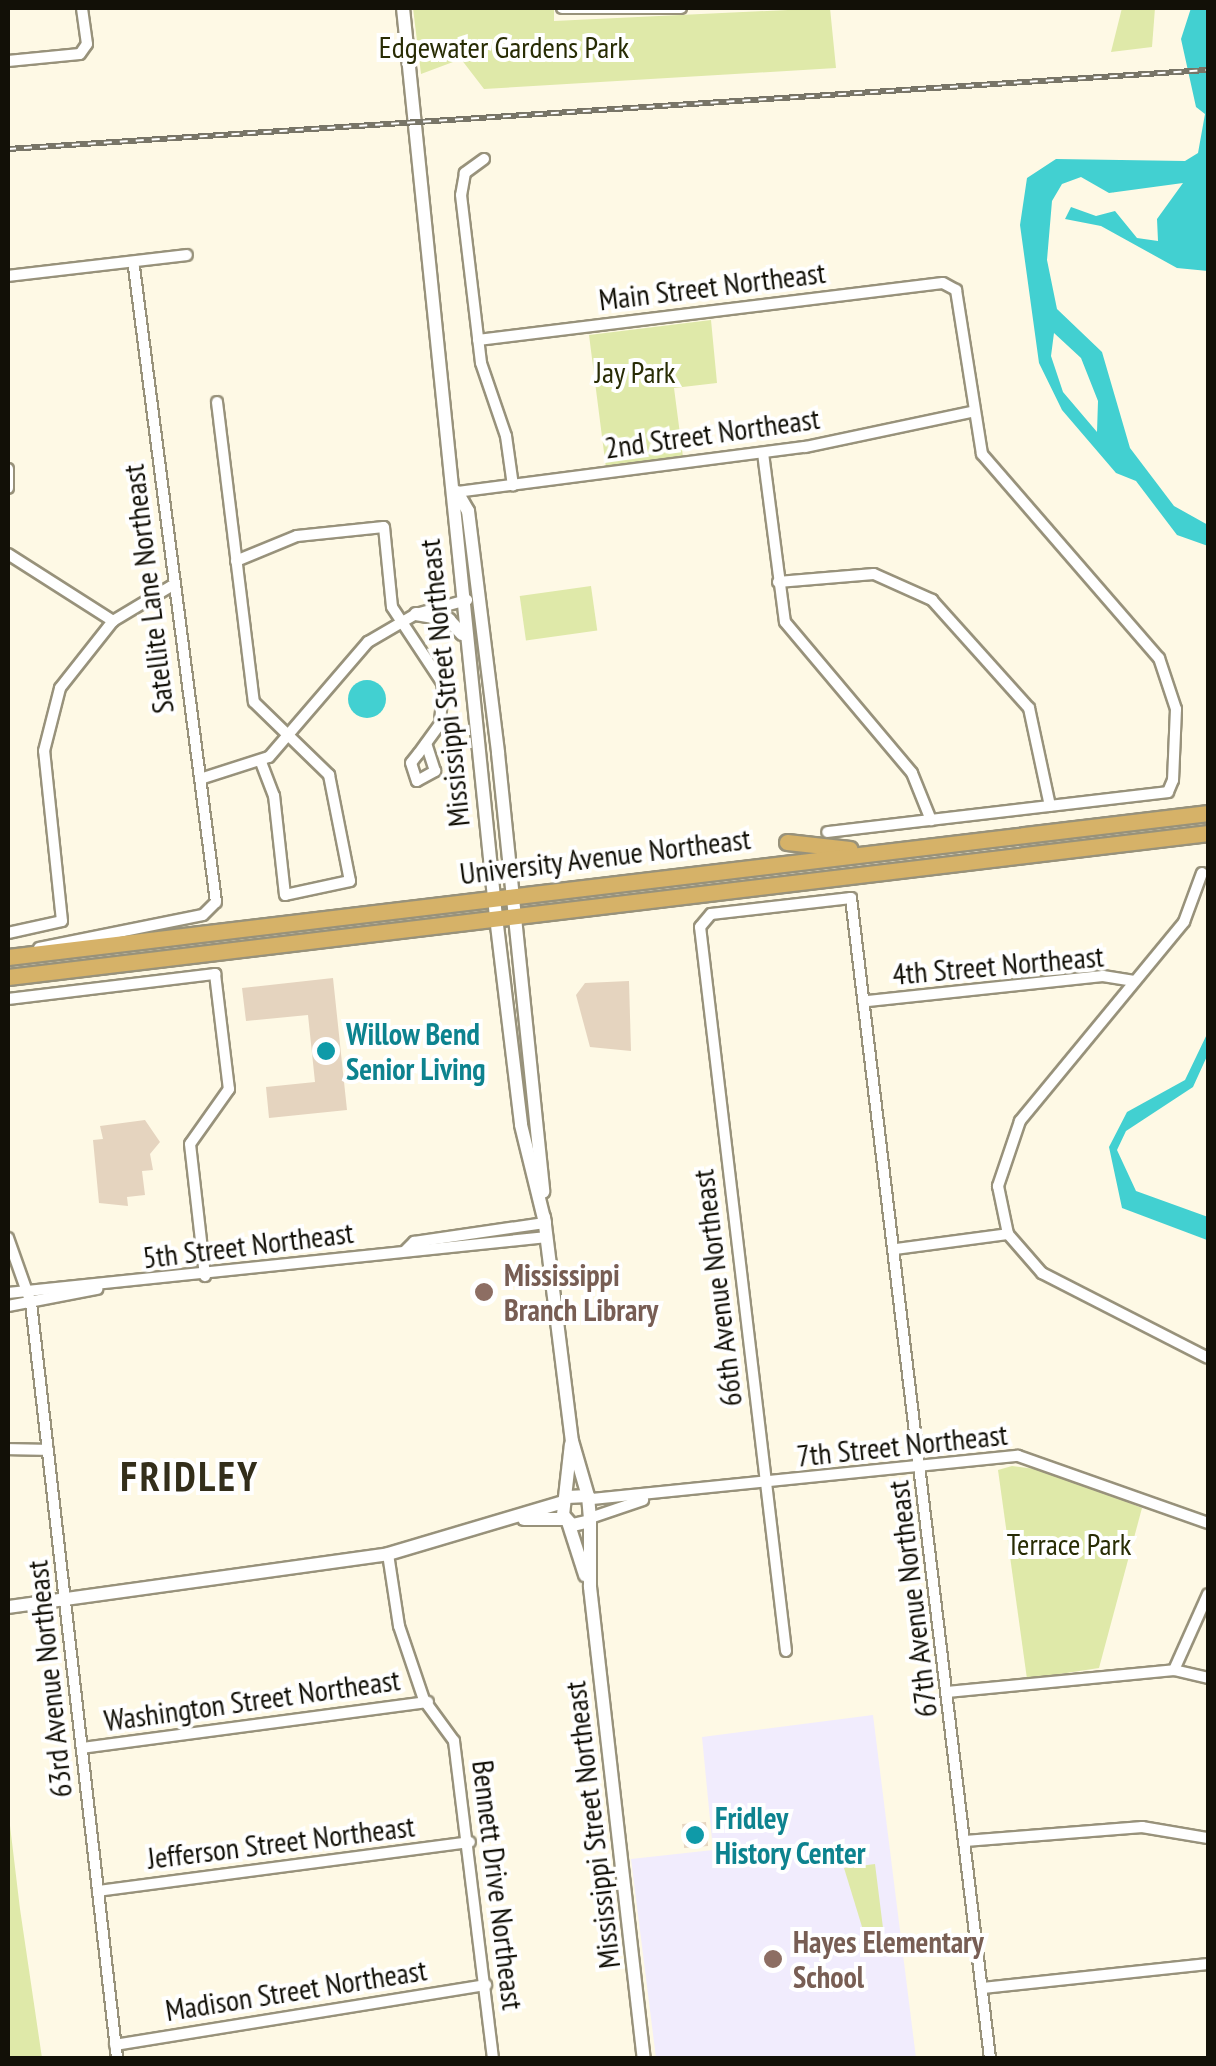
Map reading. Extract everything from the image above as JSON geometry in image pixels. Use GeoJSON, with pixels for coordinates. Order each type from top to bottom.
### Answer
{"type":"FeatureCollection","features":[{"type":"Feature","properties":{"kind":"main road","name":"University Avenue Northeast"},"geometry":{"type":"LineString","coordinates":[[11,956],[1208,813]]}},
{"type":"Feature","properties":{"kind":"main road","name":"University Avenue Northeast"},"geometry":{"type":"LineString","coordinates":[[8,977],[1208,833]]}},
{"type":"Feature","properties":{"kind":"main road"},"geometry":{"type":"LineString","coordinates":[[787,842],[878,852]]}},
{"type":"Feature","properties":{"kind":"street"},"geometry":{"type":"LineString","coordinates":[[8,60],[84,50],[82,8]]}},
{"type":"Feature","properties":{"kind":"street","name":"Mississippi Street Northeast"},"geometry":{"type":"LineString","coordinates":[[404,8],[457,492],[451,517],[496,916],[521,1125],[546,1230]]}},
{"type":"Feature","properties":{"kind":"street"},"geometry":{"type":"LineString","coordinates":[[562,8],[680,8]]}},
{"type":"Feature","properties":{"kind":"street"},"geometry":{"type":"LineString","coordinates":[[484,159],[465,173],[478,340],[512,486]]}},
{"type":"Feature","properties":{"kind":"street"},"geometry":{"type":"LineString","coordinates":[[8,276],[134,268],[187,255]]}},
{"type":"Feature","properties":{"kind":"street","name":"Satellite Lane Northeast"},"geometry":{"type":"LineString","coordinates":[[11,956],[209,913],[216,902],[134,268]]}},
{"type":"Feature","properties":{"kind":"street","name":"Main Street Northeast"},"geometry":{"type":"LineString","coordinates":[[478,340],[952,286],[971,412]]}},
{"type":"Feature","properties":{"kind":"street"},"geometry":{"type":"LineString","coordinates":[[217,402],[254,702],[329,775],[350,881],[285,895],[274,796],[261,762]]}},
{"type":"Feature","properties":{"kind":"street"},"geometry":{"type":"LineString","coordinates":[[827,832],[1168,792],[1177,726],[1159,658],[990,466],[971,412]]}},
{"type":"Feature","properties":{"kind":"street","name":"2nd Street Northeast"},"geometry":{"type":"LineString","coordinates":[[457,492],[763,453],[971,412]]}},
{"type":"Feature","properties":{"kind":"street"},"geometry":{"type":"LineString","coordinates":[[763,453],[778,582],[792,637],[912,773],[931,820]]}},
{"type":"Feature","properties":{"kind":"street"},"geometry":{"type":"LineString","coordinates":[[8,468],[8,488]]}},
{"type":"Feature","properties":{"kind":"street","name":"Mississippi Street Northeast"},"geometry":{"type":"LineString","coordinates":[[457,492],[468,511],[514,894],[546,1230],[572,1441],[590,1498],[590,1586],[644,2058]]}},
{"type":"Feature","properties":{"kind":"street"},"geometry":{"type":"LineString","coordinates":[[236,561],[260,558],[298,536],[384,527],[400,622],[444,684],[444,713],[426,743]]}},
{"type":"Feature","properties":{"kind":"street"},"geometry":{"type":"LineString","coordinates":[[8,554],[113,621]]}},
{"type":"Feature","properties":{"kind":"street"},"geometry":{"type":"LineString","coordinates":[[778,582],[874,574],[904,581],[932,600],[1029,708],[1050,806]]}},
{"type":"Feature","properties":{"kind":"street"},"geometry":{"type":"LineString","coordinates":[[8,933],[60,926],[46,732],[70,670],[113,621],[173,585]]}},
{"type":"Feature","properties":{"kind":"street"},"geometry":{"type":"LineString","coordinates":[[200,779],[261,762],[287,737],[356,651],[400,622],[478,598]]}},
{"type":"Feature","properties":{"kind":"street"},"geometry":{"type":"LineString","coordinates":[[416,614],[449,620],[464,636]]}},
{"type":"Feature","properties":{"kind":"street"},"geometry":{"type":"LineString","coordinates":[[1202,873],[1184,922],[1020,1121],[998,1186],[1008,1234],[1042,1273],[1208,1358]]}},
{"type":"Feature","properties":{"kind":"street","name":"66th Avenue Northeast"},"geometry":{"type":"LineString","coordinates":[[786,1651],[701,920],[851,898]]}},
{"type":"Feature","properties":{"kind":"street","name":"67th Avenue Northeast"},"geometry":{"type":"LineString","coordinates":[[851,898],[868,1001],[990,2058]]}},
{"type":"Feature","properties":{"kind":"street"},"geometry":{"type":"LineString","coordinates":[[8,999],[215,974],[229,1089],[190,1144],[205,1276]]}},
{"type":"Feature","properties":{"kind":"street","name":"4th Street Northeast"},"geometry":{"type":"LineString","coordinates":[[868,1001],[1102,976],[1133,982]]}},
{"type":"Feature","properties":{"kind":"street","name":"5th Street Northeast"},"geometry":{"type":"LineString","coordinates":[[8,1293],[96,1289],[405,1251],[414,1242],[546,1230]]}},
{"type":"Feature","properties":{"kind":"street"},"geometry":{"type":"LineString","coordinates":[[896,1249],[1008,1234]]}},
{"type":"Feature","properties":{"kind":"street","name":"63rd Avenue Northeast"},"geometry":{"type":"LineString","coordinates":[[8,1238],[31,1304],[116,2058]]}},
{"type":"Feature","properties":{"kind":"street","name":"5th Street Northeast"},"geometry":{"type":"LineString","coordinates":[[8,1306],[96,1289]]}},
{"type":"Feature","properties":{"kind":"street","name":"Mississippi Street Northeast"},"geometry":{"type":"LineString","coordinates":[[572,1441],[565,1500],[567,1521],[590,1586]]}},
{"type":"Feature","properties":{"kind":"street"},"geometry":{"type":"LineString","coordinates":[[8,1450],[48,1450]]}},
{"type":"Feature","properties":{"kind":"street","name":"7th Street Northeast"},"geometry":{"type":"LineString","coordinates":[[590,1498],[649,1498],[921,1465],[1040,1458],[1208,1522]]}},
{"type":"Feature","properties":{"kind":"street"},"geometry":{"type":"LineString","coordinates":[[8,1607],[388,1554],[565,1500],[590,1498]]}},
{"type":"Feature","properties":{"kind":"street","name":"7th Street Northeast"},"geometry":{"type":"LineString","coordinates":[[592,1519],[649,1498]]}},
{"type":"Feature","properties":{"kind":"street"},"geometry":{"type":"LineString","coordinates":[[512,1518],[592,1519]]}},
{"type":"Feature","properties":{"kind":"street","name":"Bennett Drive Northeast"},"geometry":{"type":"LineString","coordinates":[[388,1554],[399,1626],[428,1702],[454,1742],[470,1842],[493,2058]]}},
{"type":"Feature","properties":{"kind":"street"},"geometry":{"type":"LineString","coordinates":[[1174,1670],[1208,1594]]}},
{"type":"Feature","properties":{"kind":"street"},"geometry":{"type":"LineString","coordinates":[[947,1692],[1174,1670],[1208,1678]]}},
{"type":"Feature","properties":{"kind":"street","name":"Washington Street Northeast"},"geometry":{"type":"LineString","coordinates":[[82,1748],[428,1702]]}},
{"type":"Feature","properties":{"kind":"street"},"geometry":{"type":"LineString","coordinates":[[966,1841],[1142,1826],[1208,1838]]}},
{"type":"Feature","properties":{"kind":"street","name":"Jefferson Street Northeast"},"geometry":{"type":"LineString","coordinates":[[98,1891],[470,1842]]}},
{"type":"Feature","properties":{"kind":"street"},"geometry":{"type":"LineString","coordinates":[[983,1988],[1208,1964]]}},
{"type":"Feature","properties":{"kind":"street","name":"Madison Street Northeast"},"geometry":{"type":"LineString","coordinates":[[115,2045],[486,1985]]}},
{"type":"Feature","properties":{"kind":"shaded area","name":"Hayes Elementary School"},"geometry":{"type":"Polygon","coordinates":[[[873,1715],[916,2058],[656,2058],[631,1859],[713,1850],[702,1737],[873,1715]]]}},
{"type":"Feature","properties":{"kind":"green space","name":"Edgewater Gardens Park"},"geometry":{"type":"Polygon","coordinates":[[[413,8],[554,8],[554,21],[830,8],[836,68],[484,89],[461,59],[421,74],[413,8]]]}},
{"type":"Feature","properties":{"kind":"green space"},"geometry":{"type":"Polygon","coordinates":[[[1122,8],[1155,8],[1152,47],[1111,52],[1122,8]]]}},
{"type":"Feature","properties":{"kind":"green space","name":"Jay Park"},"geometry":{"type":"Polygon","coordinates":[[[711,320],[717,383],[674,388],[683,457],[606,468],[589,335],[711,320]]]}},
{"type":"Feature","properties":{"kind":"green space"},"geometry":{"type":"Polygon","coordinates":[[[591,586],[597,631],[526,641],[520,596],[591,586]]]}},
{"type":"Feature","properties":{"kind":"green space","name":"Terrace Park"},"geometry":{"type":"Polygon","coordinates":[[[1012,1466],[1051,1471],[1142,1508],[1099,1668],[1027,1679],[998,1470],[1012,1466]]]}},
{"type":"Feature","properties":{"kind":"green space"},"geometry":{"type":"Polygon","coordinates":[[[8,1809],[20,1909],[42,2058],[8,2058],[8,1809]]]}},
{"type":"Feature","properties":{"kind":"green space"},"geometry":{"type":"Polygon","coordinates":[[[875,1864],[883,1928],[863,1930],[844,1868],[875,1864]]]}},
{"type":"Feature","properties":{"kind":"water"},"geometry":{"type":"Polygon","coordinates":[[[1191,8],[1208,8],[1208,271],[1177,268],[1101,226],[1065,219],[1071,207],[1096,216],[1115,211],[1137,238],[1158,241],[1157,219],[1183,183],[1109,193],[1081,177],[1062,184],[1052,201],[1047,260],[1057,309],[1102,352],[1130,448],[1174,506],[1208,525],[1208,546],[1177,535],[1136,481],[1116,473],[1062,410],[1039,363],[1020,225],[1027,178],[1056,159],[1185,161],[1198,153],[1205,114],[1196,107],[1181,39],[1191,8]],[[1054,333],[1051,356],[1063,392],[1097,432],[1098,401],[1081,358],[1054,333]]]}},
{"type":"Feature","properties":{"kind":"water"},"geometry":{"type":"Polygon","coordinates":[[[367,680],[380,686],[386,699],[380,712],[367,718],[354,712],[348,699],[354,686],[367,680]]]}},
{"type":"Feature","properties":{"kind":"water"},"geometry":{"type":"Polygon","coordinates":[[[1208,1032],[1208,1054],[1193,1087],[1126,1131],[1117,1150],[1136,1191],[1208,1217],[1207,1240],[1122,1208],[1109,1147],[1127,1112],[1185,1080],[1208,1032]]]}},
{"type":"Feature","properties":{"kind":"building","name":"Willow Bend Senior Living"},"geometry":{"type":"Polygon","coordinates":[[[333,978],[347,1110],[269,1118],[266,1087],[315,1082],[308,1015],[246,1021],[242,988],[333,978]]]}},
{"type":"Feature","properties":{"kind":"building"},"geometry":{"type":"Polygon","coordinates":[[[629,981],[631,1051],[590,1047],[576,995],[585,983],[629,981]]]}},
{"type":"Feature","properties":{"kind":"building"},"geometry":{"type":"Polygon","coordinates":[[[145,1120],[160,1142],[150,1154],[153,1170],[142,1171],[145,1195],[127,1197],[128,1206],[99,1203],[93,1140],[103,1139],[100,1126],[145,1120]]]}},
{"type":"Feature","properties":{"kind":"building","name":"Fridley History Center"},"geometry":{"type":"Polygon","coordinates":[[[706,1822],[708,1846],[684,1848],[682,1824],[706,1822]]]}},
{"type":"Feature","properties":{"kind":"railway"},"geometry":{"type":"LineString","coordinates":[[8,149],[1208,70]]}},
{"type":"Feature","properties":{"kind":"place","name":"Willow Bend Senior Living"},"geometry":{"type":"Point","coordinates":[326,1051]}},
{"type":"Feature","properties":{"kind":"place","name":"Mississippi Branch Library"},"geometry":{"type":"Point","coordinates":[484,1292]}},
{"type":"Feature","properties":{"kind":"place","name":"Fridley History Center"},"geometry":{"type":"Point","coordinates":[695,1835]}},
{"type":"Feature","properties":{"kind":"place","name":"Hayes Elementary School"},"geometry":{"type":"Point","coordinates":[773,1959]}},
{"type":"Feature","properties":{"kind":"district","name":"FRIDLEY"},"geometry":{"type":"Point","coordinates":[190,1476]}}]}
